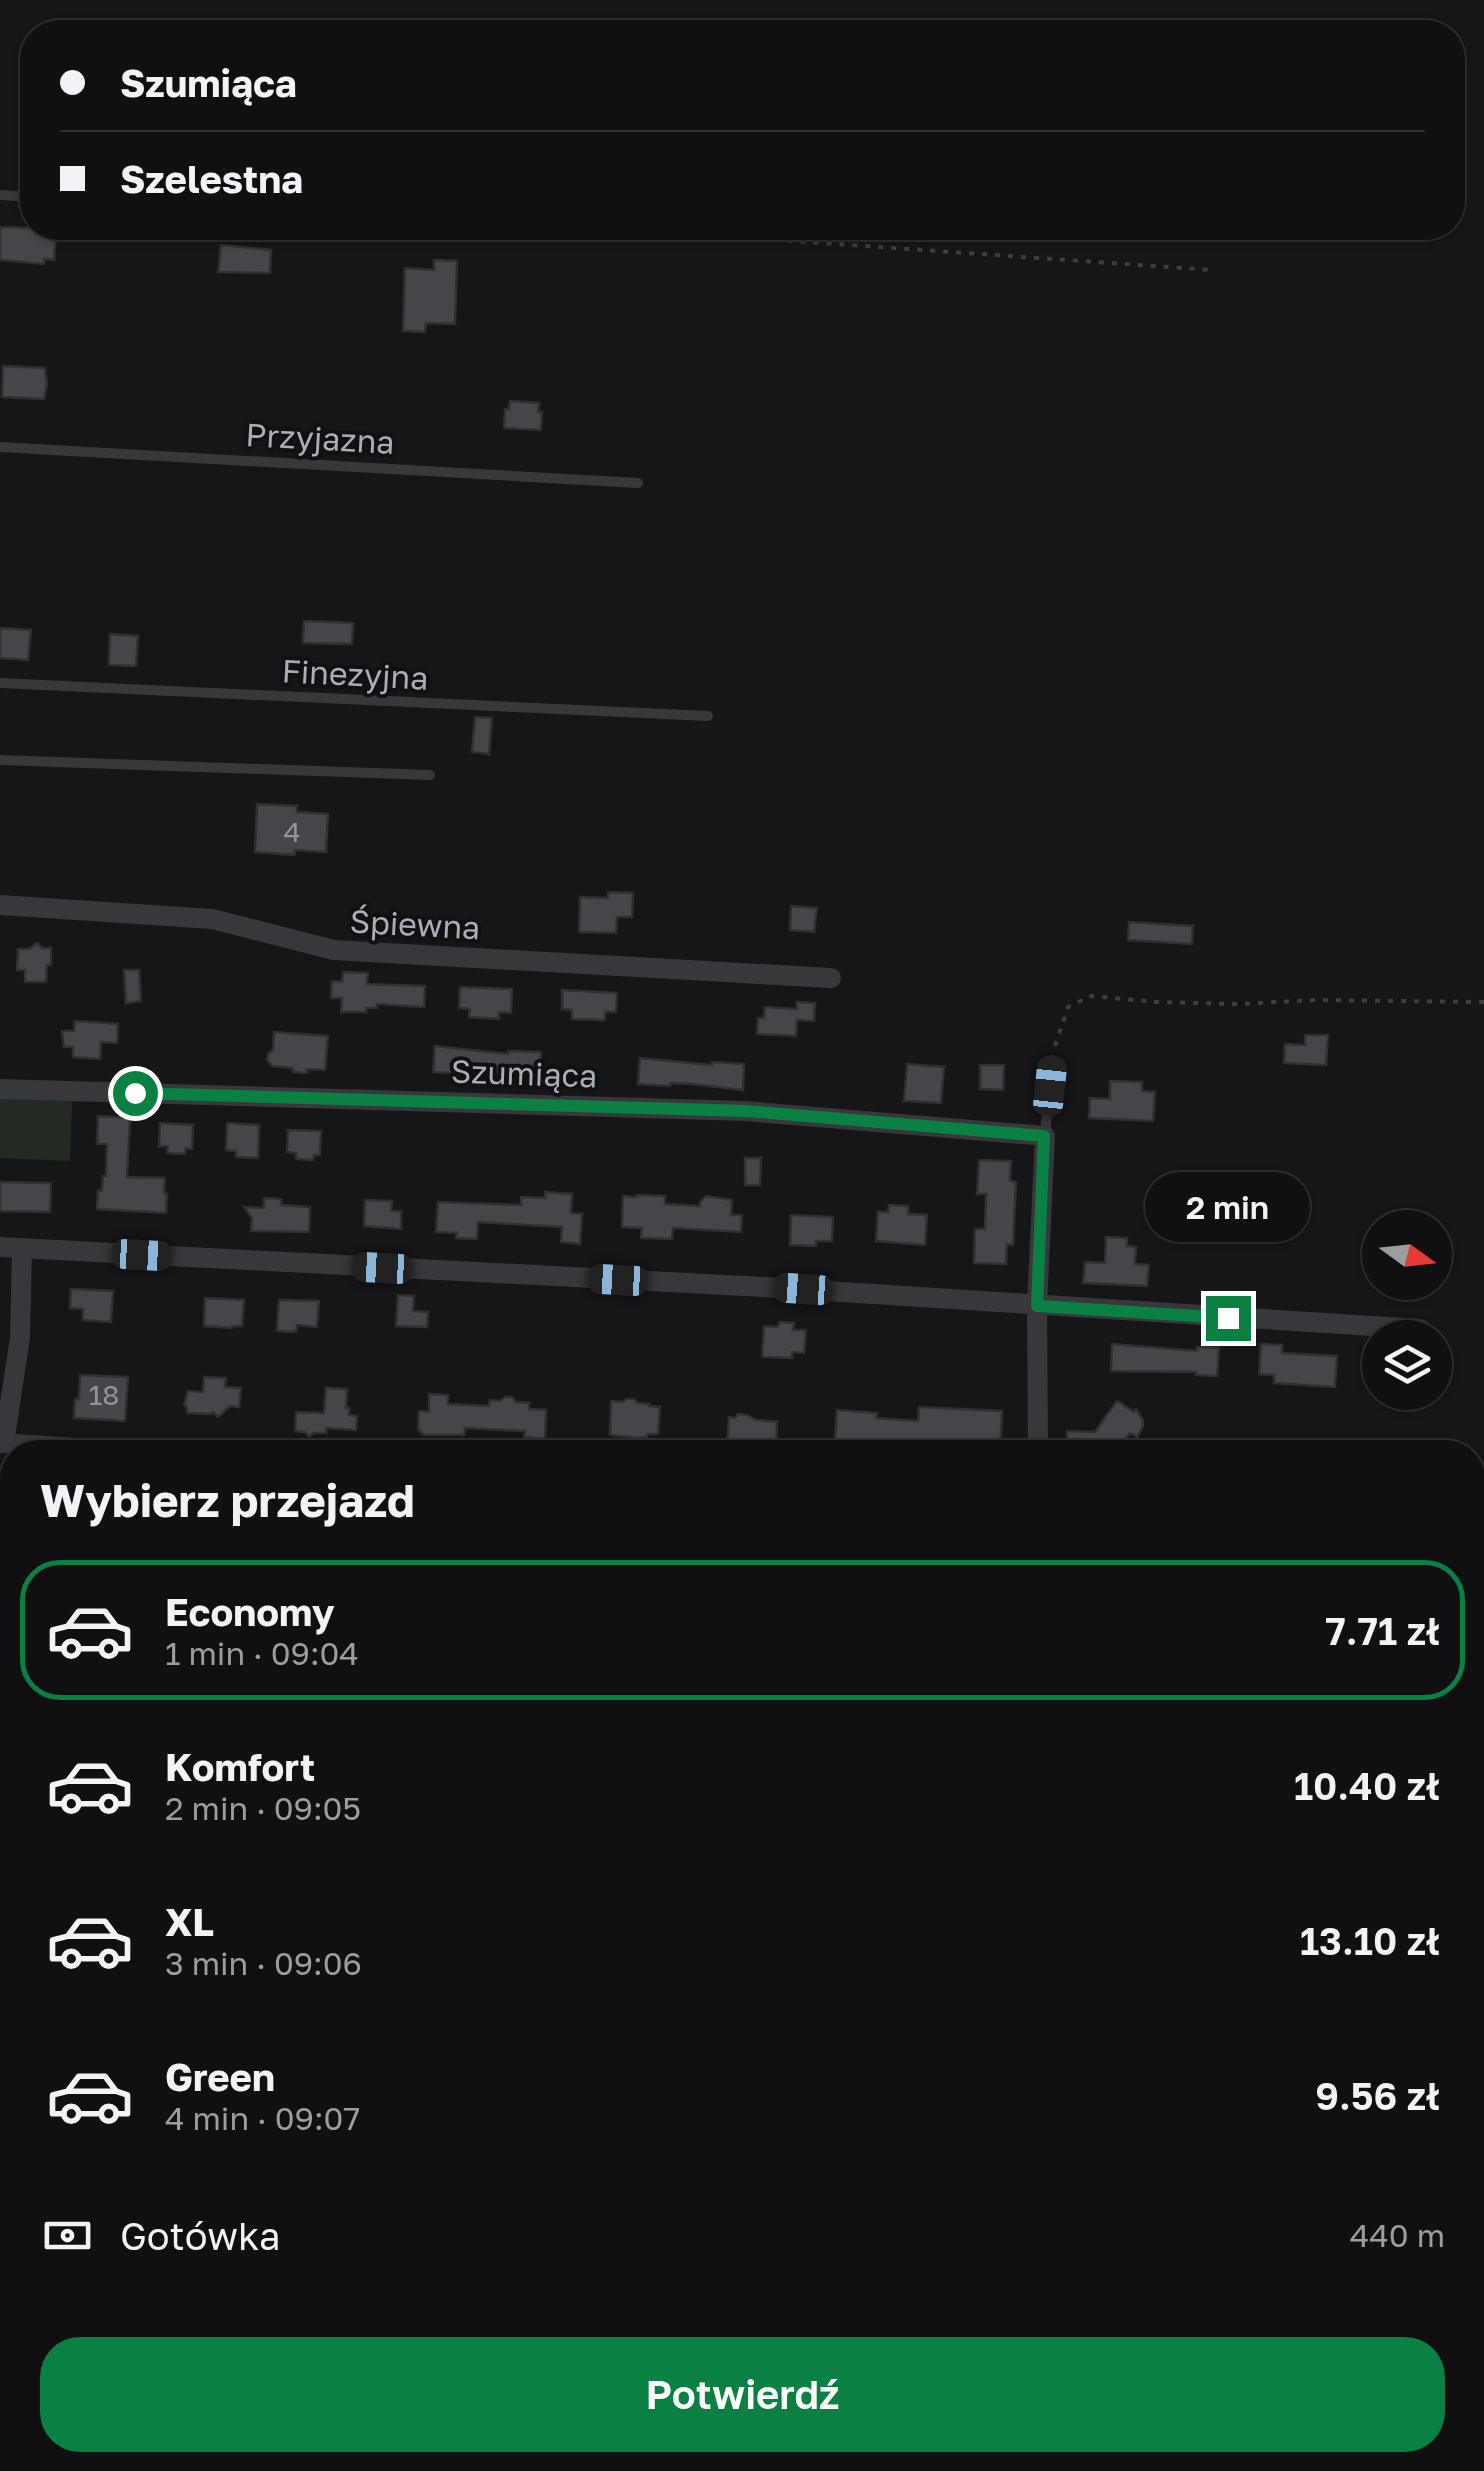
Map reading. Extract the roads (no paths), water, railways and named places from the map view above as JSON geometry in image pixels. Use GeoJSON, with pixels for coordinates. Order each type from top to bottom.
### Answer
{"type":"FeatureCollection","features":[{"type":"Feature","properties":{"kind":"street","name":"Śpiewna"},"geometry":{"type":"LineString","coordinates":[[0,906],[212,920],[334,950],[831,978]]}},
{"type":"Feature","properties":{"kind":"street","name":"Szumiąca"},"geometry":{"type":"LineString","coordinates":[[0,1089],[746,1111],[1044,1136]]}},
{"type":"Feature","properties":{"kind":"street"},"geometry":{"type":"LineString","coordinates":[[1038,1440],[1037,1306],[1044,1136]]}},
{"type":"Feature","properties":{"kind":"street"},"geometry":{"type":"LineString","coordinates":[[0,1247],[764,1286],[1362,1326]]}},
{"type":"Feature","properties":{"kind":"street"},"geometry":{"type":"LineString","coordinates":[[3,1440],[20,1338],[22,1248]]}},
{"type":"Feature","properties":{"kind":"lane","name":"Przyjazna"},"geometry":{"type":"LineString","coordinates":[[0,447],[638,483]]}},
{"type":"Feature","properties":{"kind":"lane","name":"Finezyjna"},"geometry":{"type":"LineString","coordinates":[[0,684],[708,716]]}},
{"type":"Feature","properties":{"kind":"lane"},"geometry":{"type":"LineString","coordinates":[[0,760],[430,774]]}},
{"type":"Feature","properties":{"kind":"lane"},"geometry":{"type":"LineString","coordinates":[[1044,1136],[1052,1060]]}}]}
